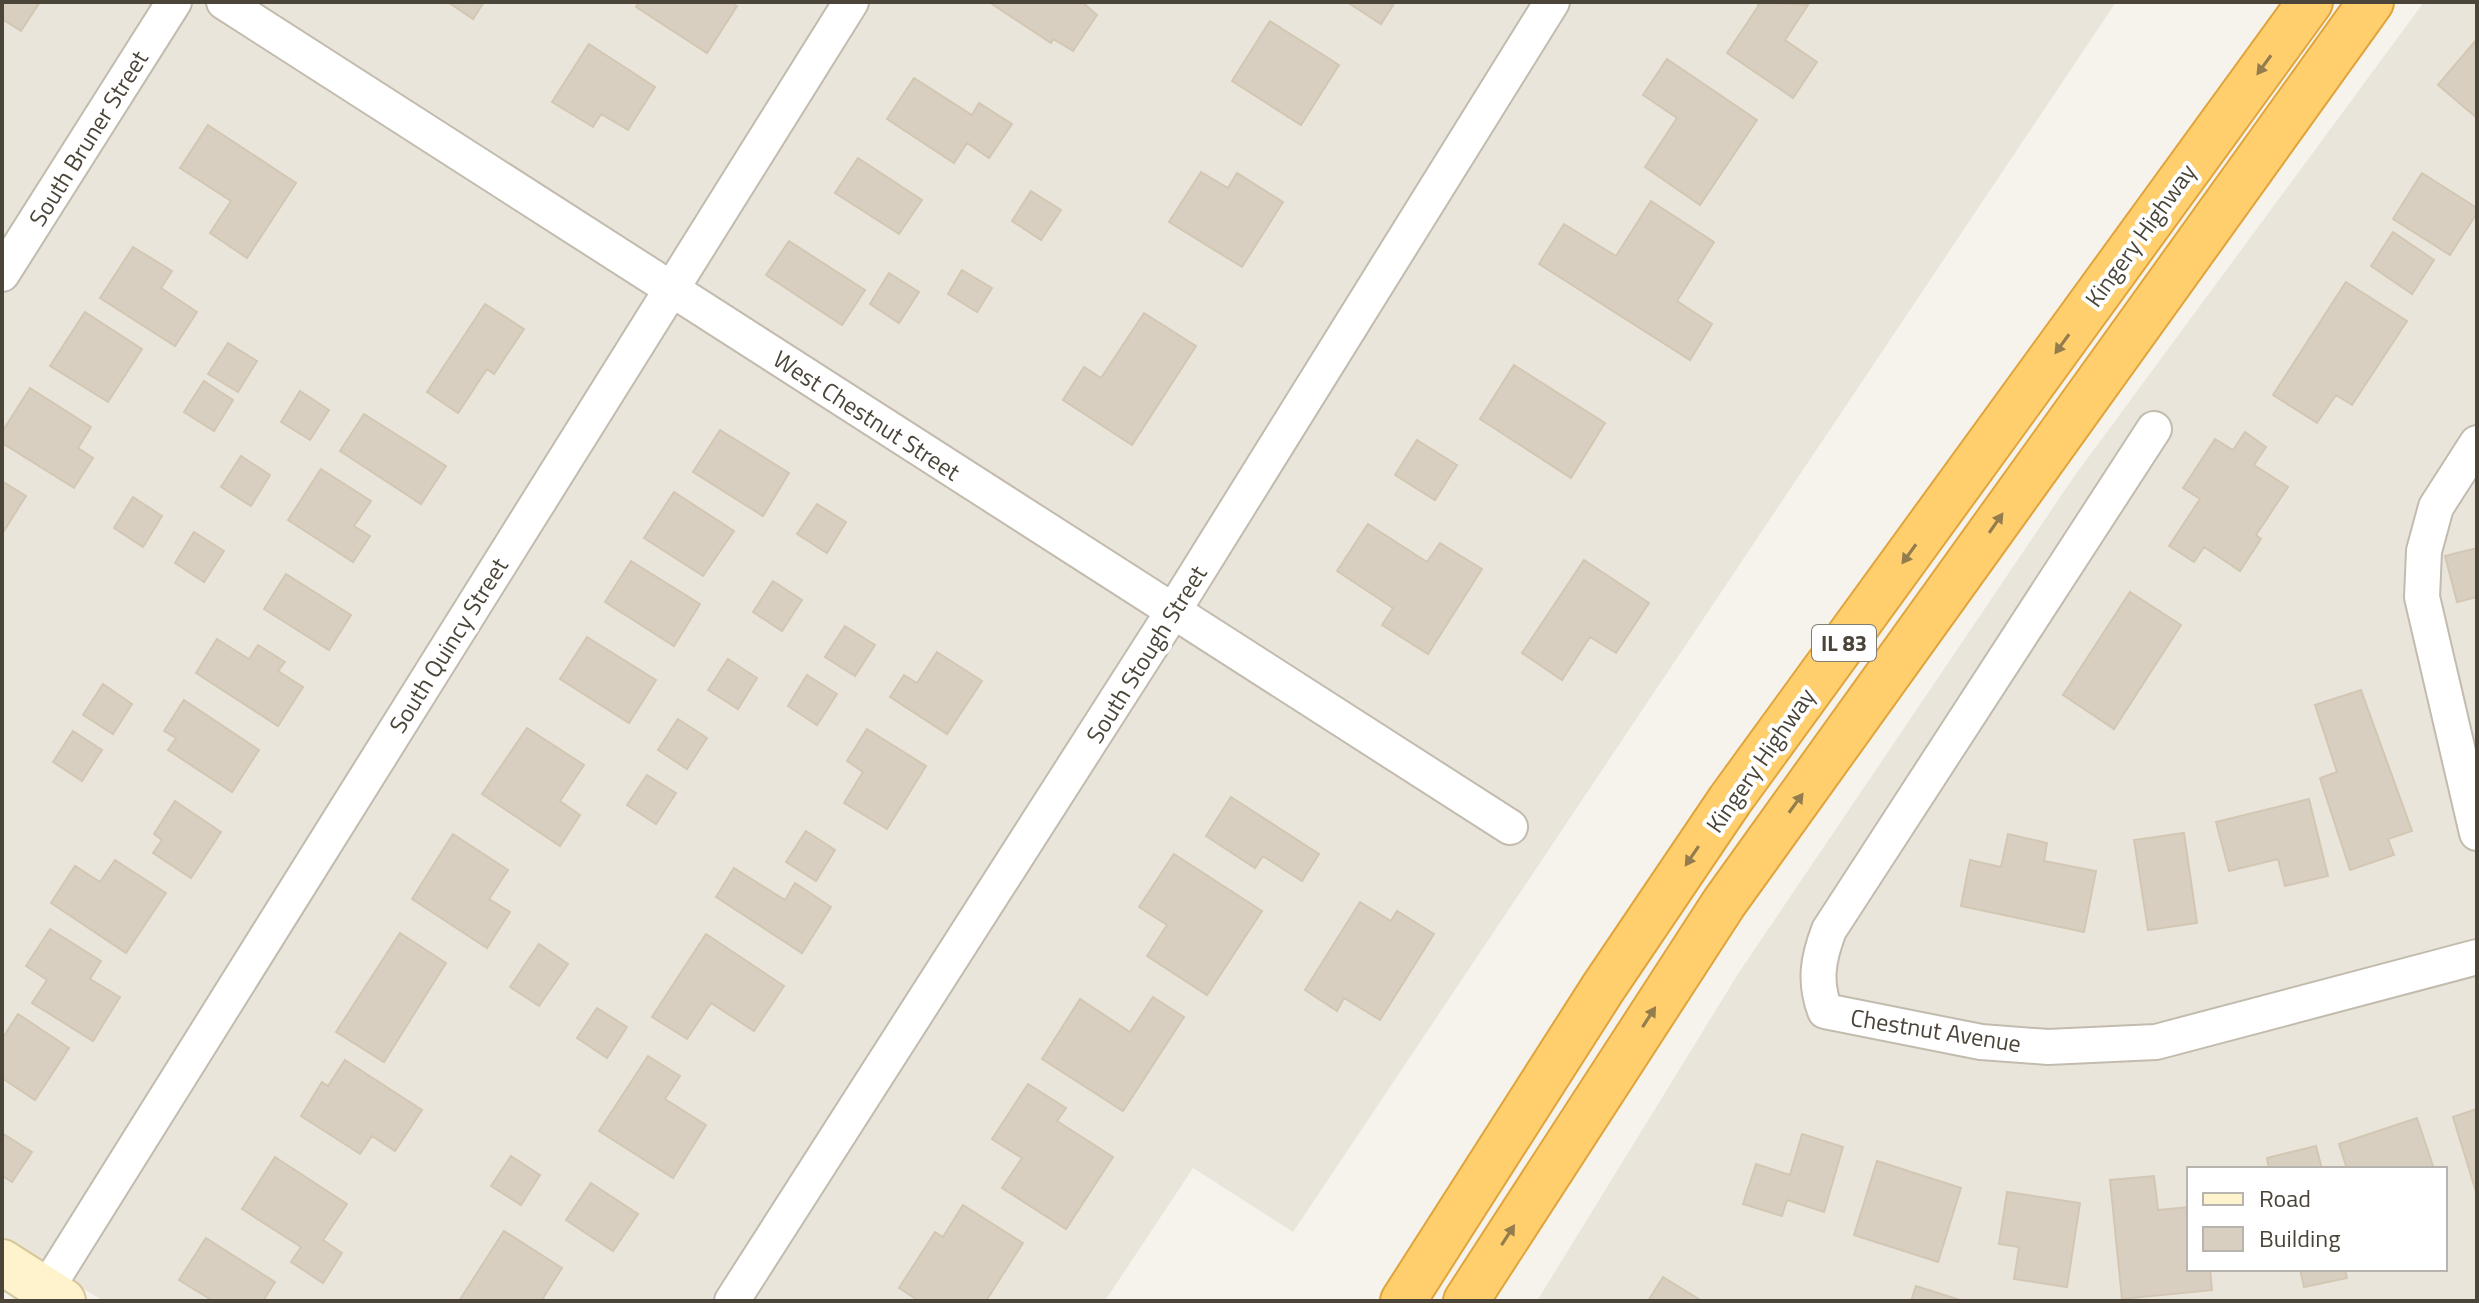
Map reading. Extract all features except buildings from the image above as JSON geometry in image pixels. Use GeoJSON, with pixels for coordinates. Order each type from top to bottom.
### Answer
{"type":"FeatureCollection","features":[{"type":"Feature","properties":{"kind":"highway","name":"Kingery Highway"},"geometry":{"type":"LineString","coordinates":[[1403,1301],[1603,988],[1730,800],[2310,2]]}},
{"type":"Feature","properties":{"kind":"highway","name":"Kingery Highway"},"geometry":{"type":"LineString","coordinates":[[1466,1301],[1724,903],[2371,2]]}},
{"type":"Feature","properties":{"kind":"main road"},"geometry":{"type":"LineString","coordinates":[[2,1262],[49,1297]]}},
{"type":"Feature","properties":{"kind":"street","name":"South Bruner Street"},"geometry":{"type":"LineString","coordinates":[[2,274],[174,2]]}},
{"type":"Feature","properties":{"kind":"street","name":"West Chestnut Street"},"geometry":{"type":"LineString","coordinates":[[224,2],[1510,827]]}},
{"type":"Feature","properties":{"kind":"street","name":"South Quincy Street"},"geometry":{"type":"LineString","coordinates":[[49,1297],[670,289],[851,2]]}},
{"type":"Feature","properties":{"kind":"street","name":"South Stough Street"},"geometry":{"type":"LineString","coordinates":[[732,1301],[1172,613],[1552,2]]}},
{"type":"Feature","properties":{"kind":"street","name":"Chestnut Avenue"},"geometry":{"type":"LineString","coordinates":[[2154,429],[1829,930],[1819,956],[1817,977],[1825,1011],[1981,1042],[2048,1047],[2156,1042],[2477,957]]}},
{"type":"Feature","properties":{"kind":"street"},"geometry":{"type":"LineString","coordinates":[[2477,443],[2436,507],[2424,551],[2422,597],[2477,833]]}},
{"type":"Feature","properties":{"kind":"shaded area"},"geometry":{"type":"Polygon","coordinates":[[[2,2],[2116,2],[1293,1232],[1193,1168],[1105,1301],[103,1301],[2,1237],[2,2]]]}},
{"type":"Feature","properties":{"kind":"shaded area"},"geometry":{"type":"Polygon","coordinates":[[[2424,2],[2477,2],[2477,1301],[1537,1301],[1738,974],[2073,478],[2424,2]]]}}]}
